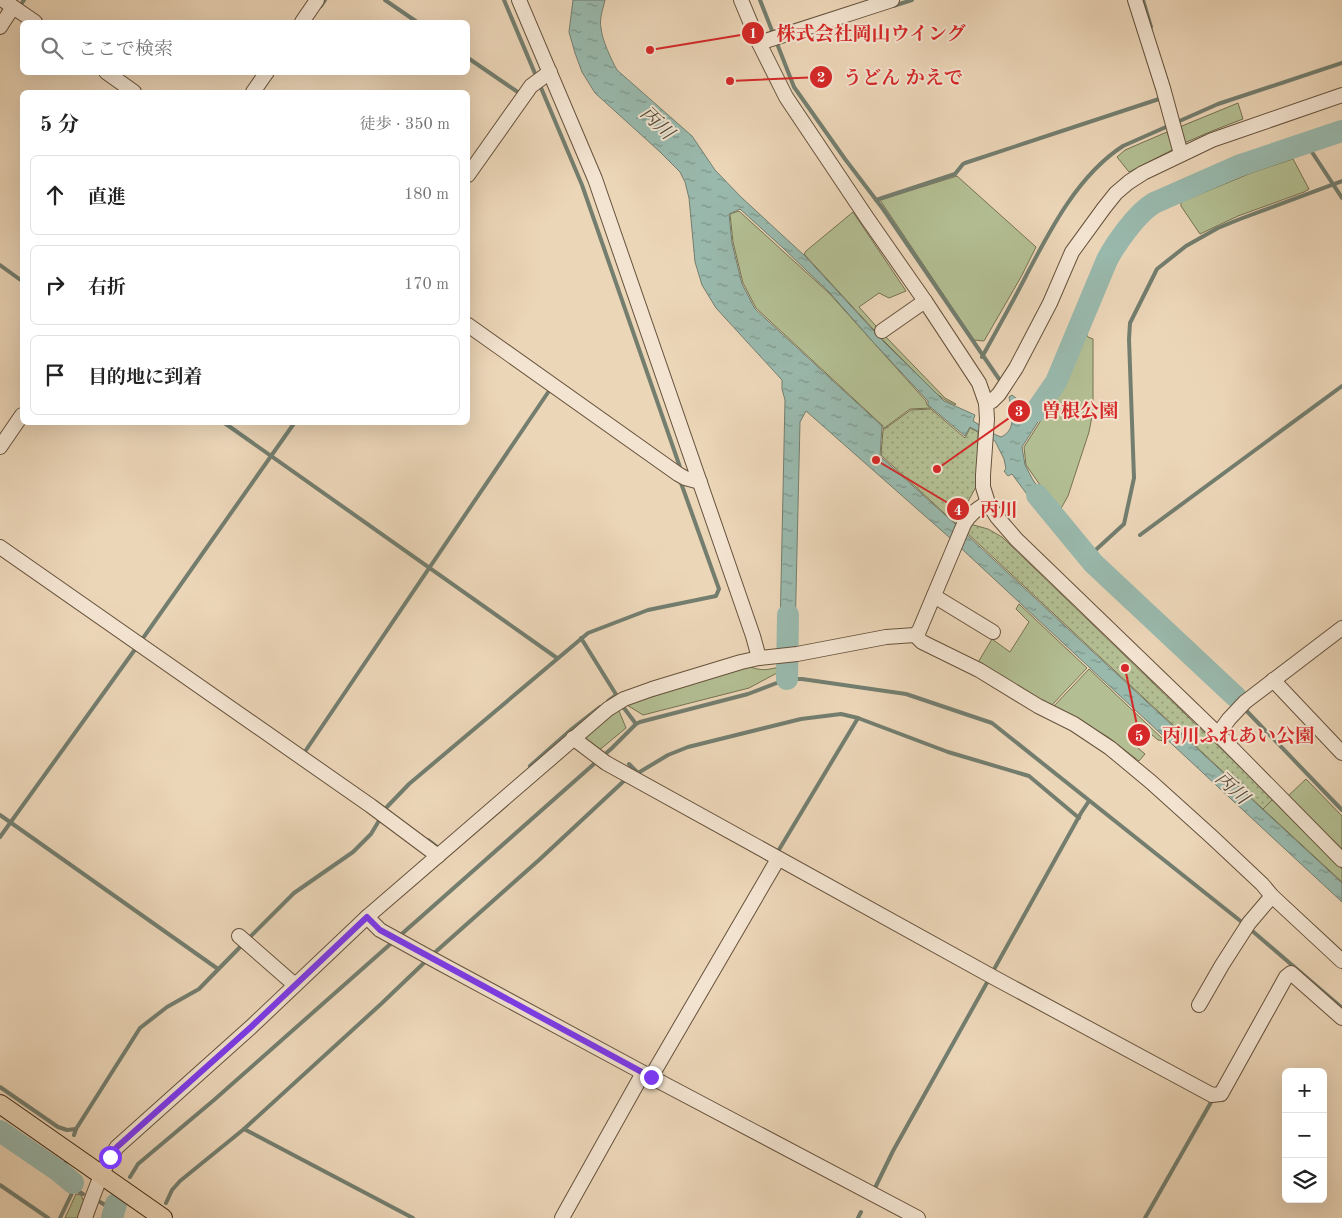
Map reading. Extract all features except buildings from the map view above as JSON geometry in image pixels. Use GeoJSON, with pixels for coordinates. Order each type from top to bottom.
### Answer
{"type":"FeatureCollection","features":[{"type":"Feature","properties":{"kind":"main road"},"geometry":{"type":"LineString","coordinates":[[0,1104],[163,1218]]}},
{"type":"Feature","properties":{"kind":"street"},"geometry":{"type":"LineString","coordinates":[[303,20],[317,0]]}},
{"type":"Feature","properties":{"kind":"street"},"geometry":{"type":"LineString","coordinates":[[519,0],[542,77],[596,179],[759,658]]}},
{"type":"Feature","properties":{"kind":"street"},"geometry":{"type":"LineString","coordinates":[[741,0],[770,39],[786,97],[974,374],[983,392],[986,403],[983,486],[988,502],[997,517],[1016,539],[1218,734],[1342,860]]}},
{"type":"Feature","properties":{"kind":"street"},"geometry":{"type":"LineString","coordinates":[[770,39],[892,0]]}},
{"type":"Feature","properties":{"kind":"street"},"geometry":{"type":"LineString","coordinates":[[1135,0],[1163,88],[1181,154]]}},
{"type":"Feature","properties":{"kind":"street"},"geometry":{"type":"LineString","coordinates":[[0,27],[13,7],[32,20]]}},
{"type":"Feature","properties":{"kind":"street"},"geometry":{"type":"LineString","coordinates":[[110,75],[131,90]]}},
{"type":"Feature","properties":{"kind":"street"},"geometry":{"type":"LineString","coordinates":[[254,90],[265,75]]}},
{"type":"Feature","properties":{"kind":"street"},"geometry":{"type":"LineString","coordinates":[[470,172],[523,96],[542,77]]}},
{"type":"Feature","properties":{"kind":"street"},"geometry":{"type":"LineString","coordinates":[[986,403],[992,401],[1007,383],[1050,303],[1072,252],[1116,193],[1143,172],[1212,140],[1342,95]]}},
{"type":"Feature","properties":{"kind":"street"},"geometry":{"type":"LineString","coordinates":[[882,331],[925,301]]}},
{"type":"Feature","properties":{"kind":"street"},"geometry":{"type":"LineString","coordinates":[[470,326],[681,476],[700,482]]}},
{"type":"Feature","properties":{"kind":"street"},"geometry":{"type":"LineString","coordinates":[[0,447],[20,418]]}},
{"type":"Feature","properties":{"kind":"street"},"geometry":{"type":"LineString","coordinates":[[916,635],[964,524],[969,515],[988,502]]}},
{"type":"Feature","properties":{"kind":"street"},"geometry":{"type":"LineString","coordinates":[[0,547],[355,795],[438,856]]}},
{"type":"Feature","properties":{"kind":"street"},"geometry":{"type":"LineString","coordinates":[[934,596],[993,632]]}},
{"type":"Feature","properties":{"kind":"street"},"geometry":{"type":"LineString","coordinates":[[1218,734],[1242,705],[1275,682],[1342,628]]}},
{"type":"Feature","properties":{"kind":"street"},"geometry":{"type":"LineString","coordinates":[[85,1218],[101,1174],[117,1147],[251,1027],[367,917],[608,709],[652,689],[759,658],[797,654],[886,637],[916,635]]}},
{"type":"Feature","properties":{"kind":"street"},"geometry":{"type":"LineString","coordinates":[[916,635],[922,642],[979,670],[1038,706],[1074,724],[1110,748],[1212,837],[1342,961]]}},
{"type":"Feature","properties":{"kind":"street"},"geometry":{"type":"LineString","coordinates":[[1275,682],[1342,753]]}},
{"type":"Feature","properties":{"kind":"street"},"geometry":{"type":"LineString","coordinates":[[573,738],[599,758],[778,859],[990,975],[1169,1067],[1215,1095],[1221,1094],[1286,977],[1291,973],[1342,1018]]}},
{"type":"Feature","properties":{"kind":"street"},"geometry":{"type":"LineString","coordinates":[[562,1218],[778,859]]}},
{"type":"Feature","properties":{"kind":"street"},"geometry":{"type":"LineString","coordinates":[[1199,1005],[1247,927],[1272,896]]}},
{"type":"Feature","properties":{"kind":"street"},"geometry":{"type":"LineString","coordinates":[[367,917],[380,930],[918,1218]]}},
{"type":"Feature","properties":{"kind":"street"},"geometry":{"type":"LineString","coordinates":[[243,940],[295,985]]}},
{"type":"Feature","properties":{"kind":"green space"},"geometry":{"type":"Polygon","coordinates":[[[1238,103],[1243,119],[1184,143],[1177,128],[1238,103]]]}},
{"type":"Feature","properties":{"kind":"green space"},"geometry":{"type":"Polygon","coordinates":[[[1167,132],[1174,149],[1129,172],[1117,157],[1125,150],[1167,132]]]}},
{"type":"Feature","properties":{"kind":"green space"},"geometry":{"type":"Polygon","coordinates":[[[1293,159],[1309,189],[1304,192],[1238,216],[1200,234],[1181,206],[1181,202],[1251,173],[1293,159]]]}},
{"type":"Feature","properties":{"kind":"green space"},"geometry":{"type":"Polygon","coordinates":[[[957,176],[1036,247],[984,341],[974,340],[880,200],[957,176]]]}},
{"type":"Feature","properties":{"kind":"green space"},"geometry":{"type":"Polygon","coordinates":[[[739,211],[829,293],[931,408],[910,409],[883,429],[883,426],[756,308],[743,283],[733,242],[730,214],[739,211]]]}},
{"type":"Feature","properties":{"kind":"green space"},"geometry":{"type":"Polygon","coordinates":[[[853,212],[906,291],[889,298],[879,293],[859,307],[945,398],[955,405],[937,394],[885,342],[804,254],[853,212]]]}},
{"type":"Feature","properties":{"kind":"green space"},"geometry":{"type":"Polygon","coordinates":[[[1084,330],[1088,337],[1093,339],[1093,411],[1089,432],[1068,496],[1059,512],[1026,465],[1024,447],[1055,398],[1084,330]]]}},
{"type":"Feature","properties":{"kind":"green space"},"geometry":{"type":"Polygon","coordinates":[[[931,409],[965,438],[970,428],[978,432],[978,483],[956,524],[881,455],[883,430],[911,410],[931,409]]]}},
{"type":"Feature","properties":{"kind":"green space"},"geometry":{"type":"Polygon","coordinates":[[[970,524],[988,529],[1002,537],[1273,799],[1263,809],[966,532],[970,524]]]}},
{"type":"Feature","properties":{"kind":"green space"},"geometry":{"type":"Polygon","coordinates":[[[1019,604],[1087,668],[1051,706],[977,664],[992,639],[1010,652],[1029,622],[1016,609],[1019,604]]]}},
{"type":"Feature","properties":{"kind":"green space"},"geometry":{"type":"Polygon","coordinates":[[[749,667],[764,670],[780,667],[777,673],[749,688],[643,715],[627,705],[721,674],[749,667]]]}},
{"type":"Feature","properties":{"kind":"green space"},"geometry":{"type":"Polygon","coordinates":[[[1089,669],[1165,741],[1158,740],[1144,728],[1131,742],[1145,754],[1139,761],[1108,737],[1053,707],[1089,669]]]}},
{"type":"Feature","properties":{"kind":"green space"},"geometry":{"type":"Polygon","coordinates":[[[616,710],[619,711],[626,728],[597,752],[580,738],[616,710]]]}},
{"type":"Feature","properties":{"kind":"green space"},"geometry":{"type":"Polygon","coordinates":[[[1306,779],[1342,816],[1342,853],[1287,797],[1306,779]]]}},
{"type":"Feature","properties":{"kind":"green space"},"geometry":{"type":"Polygon","coordinates":[[[1273,799],[1342,869],[1342,882],[1263,809],[1273,799]]]}},
{"type":"Feature","properties":{"kind":"green space"},"geometry":{"type":"Polygon","coordinates":[[[76,1194],[81,1195],[84,1202],[78,1218],[65,1218],[76,1194]]]}},
{"type":"Feature","properties":{"kind":"water"},"geometry":{"type":"Polygon","coordinates":[[[573,0],[605,0],[600,21],[602,33],[617,70],[692,136],[715,170],[741,197],[806,257],[884,342],[944,401],[975,415],[973,421],[1001,437],[1009,430],[1012,420],[1009,397],[1012,395],[1026,406],[1050,384],[1057,388],[1055,395],[1022,447],[1025,465],[1033,480],[1059,516],[1052,522],[1012,474],[1008,476],[1004,471],[1006,469],[1004,459],[995,441],[970,427],[965,436],[928,405],[928,401],[830,293],[740,209],[729,214],[732,243],[742,284],[755,309],[882,426],[880,456],[1342,883],[1342,902],[950,538],[806,411],[800,422],[795,636],[792,645],[783,645],[780,632],[785,400],[782,380],[716,308],[702,285],[695,262],[689,198],[680,172],[595,93],[582,72],[569,32],[573,0]]]}},
{"type":"Feature","properties":{"kind":"waterway"},"geometry":{"type":"LineString","coordinates":[[20,6],[24,0]]}},
{"type":"Feature","properties":{"kind":"waterway"},"geometry":{"type":"LineString","coordinates":[[321,6],[325,0]]}},
{"type":"Feature","properties":{"kind":"waterway"},"geometry":{"type":"LineString","coordinates":[[385,0],[414,20]]}},
{"type":"Feature","properties":{"kind":"waterway"},"geometry":{"type":"LineString","coordinates":[[504,0],[582,185],[681,470]]}},
{"type":"Feature","properties":{"kind":"waterway"},"geometry":{"type":"LineString","coordinates":[[760,0],[794,87],[883,209],[999,379]]}},
{"type":"Feature","properties":{"kind":"waterway"},"geometry":{"type":"LineString","coordinates":[[893,6],[912,0]]}},
{"type":"Feature","properties":{"kind":"waterway"},"geometry":{"type":"LineString","coordinates":[[1143,0],[1151,27]]}},
{"type":"Feature","properties":{"kind":"waterway"},"geometry":{"type":"LineString","coordinates":[[470,59],[522,95]]}},
{"type":"Feature","properties":{"kind":"waterway"},"geometry":{"type":"LineString","coordinates":[[982,357],[1055,222],[1079,188],[1107,158],[1123,146],[1218,104],[1342,63]]}},
{"type":"Feature","properties":{"kind":"waterway"},"geometry":{"type":"LineString","coordinates":[[876,200],[955,174],[965,163],[1159,99]]}},
{"type":"Feature","properties":{"kind":"waterway"},"geometry":{"type":"LineString","coordinates":[[1036,411],[1056,382],[1107,260],[1121,237],[1147,208],[1154,203],[1238,166],[1342,131]]}},
{"type":"Feature","properties":{"kind":"waterway"},"geometry":{"type":"LineString","coordinates":[[1306,143],[1342,198]]}},
{"type":"Feature","properties":{"kind":"waterway"},"geometry":{"type":"LineString","coordinates":[[1088,557],[1124,524],[1134,478],[1130,323],[1157,269],[1186,246],[1218,228],[1342,181]]}},
{"type":"Feature","properties":{"kind":"waterway"},"geometry":{"type":"LineString","coordinates":[[0,265],[20,280]]}},
{"type":"Feature","properties":{"kind":"waterway"},"geometry":{"type":"LineString","coordinates":[[1140,535],[1342,386]]}},
{"type":"Feature","properties":{"kind":"waterway"},"geometry":{"type":"LineString","coordinates":[[304,753],[551,388]]}},
{"type":"Feature","properties":{"kind":"waterway"},"geometry":{"type":"LineString","coordinates":[[227,425],[557,658]]}},
{"type":"Feature","properties":{"kind":"waterway"},"geometry":{"type":"LineString","coordinates":[[141,641],[293,425]]}},
{"type":"Feature","properties":{"kind":"waterway"},"geometry":{"type":"LineString","coordinates":[[383,811],[409,784],[588,633],[648,610],[716,596],[719,589],[681,480]]}},
{"type":"Feature","properties":{"kind":"waterway"},"geometry":{"type":"LineString","coordinates":[[1037,495],[1093,563],[1236,697]]}},
{"type":"Feature","properties":{"kind":"waterway"},"geometry":{"type":"LineString","coordinates":[[787,679],[788,615]]}},
{"type":"Feature","properties":{"kind":"waterway"},"geometry":{"type":"LineString","coordinates":[[581,638],[617,696]]}},
{"type":"Feature","properties":{"kind":"waterway"},"geometry":{"type":"LineString","coordinates":[[0,837],[136,648]]}},
{"type":"Feature","properties":{"kind":"waterway"},"geometry":{"type":"LineString","coordinates":[[130,1177],[138,1164],[214,1100],[612,748],[636,724],[748,694],[787,679],[802,679],[906,694],[992,723],[1243,923],[1342,1008]]}},
{"type":"Feature","properties":{"kind":"waterway"},"geometry":{"type":"LineString","coordinates":[[608,701],[616,695]]}},
{"type":"Feature","properties":{"kind":"waterway"},"geometry":{"type":"LineString","coordinates":[[1236,697],[1238,702],[1342,810]]}},
{"type":"Feature","properties":{"kind":"waterway"},"geometry":{"type":"LineString","coordinates":[[621,704],[636,724]]}},
{"type":"Feature","properties":{"kind":"waterway"},"geometry":{"type":"LineString","coordinates":[[530,766],[600,707]]}},
{"type":"Feature","properties":{"kind":"waterway"},"geometry":{"type":"LineString","coordinates":[[638,773],[668,755],[688,747],[801,719],[841,714],[858,718],[948,752],[1029,776],[1079,818]]}},
{"type":"Feature","properties":{"kind":"waterway"},"geometry":{"type":"LineString","coordinates":[[777,853],[858,718]]}},
{"type":"Feature","properties":{"kind":"waterway"},"geometry":{"type":"LineString","coordinates":[[629,764],[639,774]]}},
{"type":"Feature","properties":{"kind":"waterway"},"geometry":{"type":"LineString","coordinates":[[432,955],[539,860],[626,779]]}},
{"type":"Feature","properties":{"kind":"waterway"},"geometry":{"type":"LineString","coordinates":[[992,973],[1089,801]]}},
{"type":"Feature","properties":{"kind":"waterway"},"geometry":{"type":"LineString","coordinates":[[0,815],[218,969]]}},
{"type":"Feature","properties":{"kind":"waterway"},"geometry":{"type":"LineString","coordinates":[[248,939],[294,893],[353,852],[371,834],[380,819]]}},
{"type":"Feature","properties":{"kind":"waterway"},"geometry":{"type":"LineString","coordinates":[[428,840],[436,846]]}},
{"type":"Feature","properties":{"kind":"waterway"},"geometry":{"type":"LineString","coordinates":[[74,1135],[140,1028],[167,1007],[199,989],[243,944]]}},
{"type":"Feature","properties":{"kind":"waterway"},"geometry":{"type":"LineString","coordinates":[[166,1203],[172,1190],[180,1181],[244,1129],[427,960]]}},
{"type":"Feature","properties":{"kind":"waterway"},"geometry":{"type":"LineString","coordinates":[[874,1190],[893,1151],[989,979]]}},
{"type":"Feature","properties":{"kind":"waterway"},"geometry":{"type":"LineString","coordinates":[[0,1087],[58,1127],[67,1130],[76,1129]]}},
{"type":"Feature","properties":{"kind":"waterway"},"geometry":{"type":"LineString","coordinates":[[1145,1218],[1214,1097]]}},
{"type":"Feature","properties":{"kind":"waterway"},"geometry":{"type":"LineString","coordinates":[[244,1129],[413,1218]]}},
{"type":"Feature","properties":{"kind":"waterway"},"geometry":{"type":"LineString","coordinates":[[0,1131],[73,1183]]}},
{"type":"Feature","properties":{"kind":"waterway"},"geometry":{"type":"LineString","coordinates":[[60,1172],[67,1160]]}},
{"type":"Feature","properties":{"kind":"waterway"},"geometry":{"type":"LineString","coordinates":[[60,1218],[73,1191],[73,1183]]}},
{"type":"Feature","properties":{"kind":"waterway"},"geometry":{"type":"LineString","coordinates":[[0,1185],[48,1218]]}},
{"type":"Feature","properties":{"kind":"waterway"},"geometry":{"type":"LineString","coordinates":[[73,1188],[83,1194]]}},
{"type":"Feature","properties":{"kind":"waterway"},"geometry":{"type":"LineString","coordinates":[[100,1202],[114,1210]]}},
{"type":"Feature","properties":{"kind":"waterway"},"geometry":{"type":"LineString","coordinates":[[112,1218],[116,1204]]}},
{"type":"Feature","properties":{"kind":"waterway"},"geometry":{"type":"LineString","coordinates":[[858,1218],[861,1212]]}},
{"type":"Feature","properties":{"kind":"place","name":"株式会社岡山ウイング"},"geometry":{"type":"Point","coordinates":[650,50]}},
{"type":"Feature","properties":{"kind":"place","name":"うどん かえで"},"geometry":{"type":"Point","coordinates":[730,81]}},
{"type":"Feature","properties":{"kind":"place","name":"丙川"},"geometry":{"type":"Point","coordinates":[876,460]}},
{"type":"Feature","properties":{"kind":"place","name":"曽根公園"},"geometry":{"type":"Point","coordinates":[937,469]}},
{"type":"Feature","properties":{"kind":"place","name":"丙川ふれあい公園"},"geometry":{"type":"Point","coordinates":[1125,668]}},
{"type":"Feature","properties":{"kind":"route"},"geometry":{"type":"LineString","coordinates":[[110,1157],[117,1147],[251,1027],[367,917],[380,930],[651,1077]]}}]}
